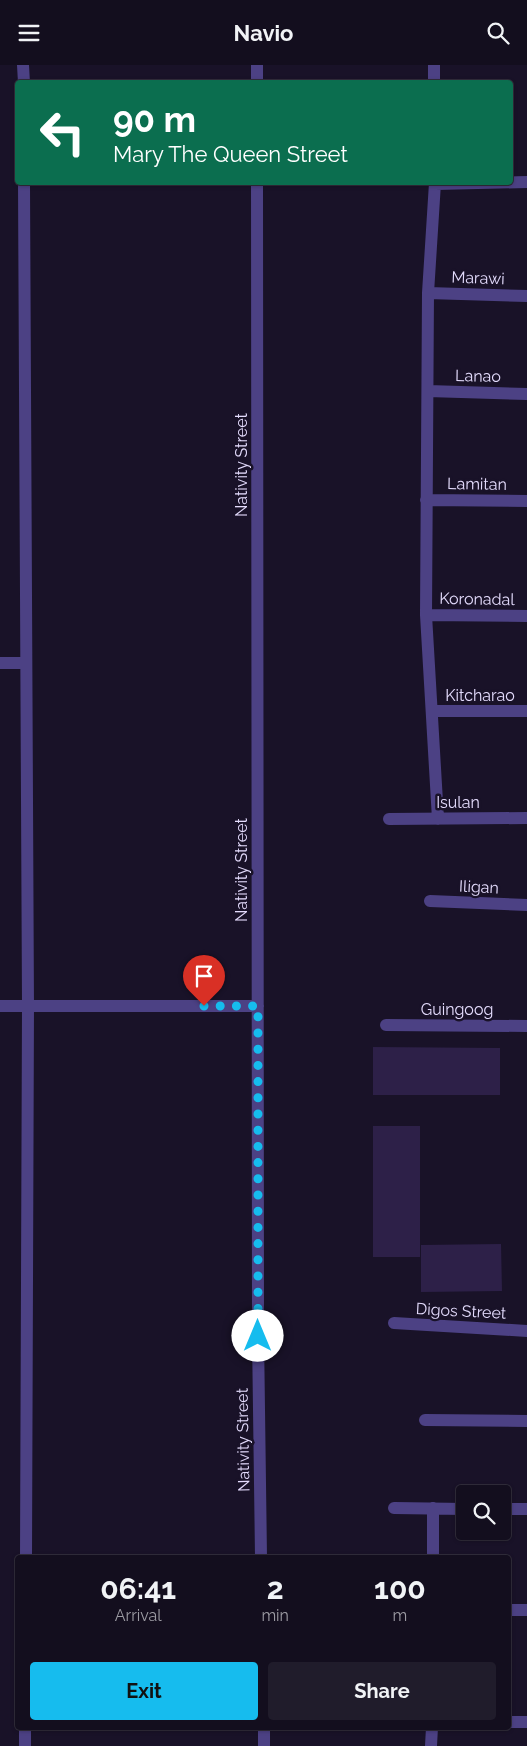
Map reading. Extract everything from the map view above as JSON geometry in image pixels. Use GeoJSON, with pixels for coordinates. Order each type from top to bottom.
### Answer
{"type":"FeatureCollection","features":[{"type":"Feature","properties":{"kind":"street"},"geometry":{"type":"LineString","coordinates":[[23,65],[24,80]]}},
{"type":"Feature","properties":{"kind":"street"},"geometry":{"type":"LineString","coordinates":[[257,65],[257,80]]}},
{"type":"Feature","properties":{"kind":"street"},"geometry":{"type":"LineString","coordinates":[[434,65],[434,80]]}},
{"type":"Feature","properties":{"kind":"street"},"geometry":{"type":"LineString","coordinates":[[513,183],[527,183]]}},
{"type":"Feature","properties":{"kind":"street"},"geometry":{"type":"LineString","coordinates":[[24,185],[28,1006],[26,1555]]}},
{"type":"Feature","properties":{"kind":"street","name":"Nativity Street"},"geometry":{"type":"LineString","coordinates":[[257,185],[258,1336],[261,1555]]}},
{"type":"Feature","properties":{"kind":"street"},"geometry":{"type":"LineString","coordinates":[[435,185],[428,293],[426,615],[438,819]]}},
{"type":"Feature","properties":{"kind":"street","name":"Marawi"},"geometry":{"type":"LineString","coordinates":[[428,293],[527,296]]}},
{"type":"Feature","properties":{"kind":"street","name":"Lanao"},"geometry":{"type":"LineString","coordinates":[[428,391],[527,394]]}},
{"type":"Feature","properties":{"kind":"street","name":"Lamitan"},"geometry":{"type":"LineString","coordinates":[[426,500],[527,501]]}},
{"type":"Feature","properties":{"kind":"street","name":"Koronadal"},"geometry":{"type":"LineString","coordinates":[[426,615],[527,616]]}},
{"type":"Feature","properties":{"kind":"street"},"geometry":{"type":"LineString","coordinates":[[0,663],[26,663]]}},
{"type":"Feature","properties":{"kind":"street","name":"Kitcharao"},"geometry":{"type":"LineString","coordinates":[[432,711],[527,711]]}},
{"type":"Feature","properties":{"kind":"street","name":"Isulan"},"geometry":{"type":"LineString","coordinates":[[389,819],[527,818]]}},
{"type":"Feature","properties":{"kind":"street","name":"Iligan"},"geometry":{"type":"LineString","coordinates":[[430,901],[527,905]]}},
{"type":"Feature","properties":{"kind":"street"},"geometry":{"type":"LineString","coordinates":[[0,1006],[258,1006]]}},
{"type":"Feature","properties":{"kind":"street","name":"Guingoog"},"geometry":{"type":"LineString","coordinates":[[386,1025],[527,1026]]}},
{"type":"Feature","properties":{"kind":"street","name":"Digos Street"},"geometry":{"type":"LineString","coordinates":[[394,1323],[527,1331]]}},
{"type":"Feature","properties":{"kind":"street"},"geometry":{"type":"LineString","coordinates":[[425,1420],[527,1421]]}},
{"type":"Feature","properties":{"kind":"street"},"geometry":{"type":"LineString","coordinates":[[394,1508],[456,1509]]}},
{"type":"Feature","properties":{"kind":"street"},"geometry":{"type":"LineString","coordinates":[[433,1508],[433,1555]]}},
{"type":"Feature","properties":{"kind":"street"},"geometry":{"type":"LineString","coordinates":[[511,1509],[527,1509]]}},
{"type":"Feature","properties":{"kind":"street"},"geometry":{"type":"LineString","coordinates":[[511,1610],[527,1610]]}},
{"type":"Feature","properties":{"kind":"street"},"geometry":{"type":"LineString","coordinates":[[511,1722],[527,1722]]}},
{"type":"Feature","properties":{"kind":"street"},"geometry":{"type":"LineString","coordinates":[[25,1730],[25,1746]]}},
{"type":"Feature","properties":{"kind":"street"},"geometry":{"type":"LineString","coordinates":[[264,1730],[264,1746]]}},
{"type":"Feature","properties":{"kind":"street"},"geometry":{"type":"LineString","coordinates":[[432,1730],[432,1746]]}},
{"type":"Feature","properties":{"kind":"building"},"geometry":{"type":"Polygon","coordinates":[[[373,1047],[500,1048],[500,1095],[373,1095],[373,1047]]]}},
{"type":"Feature","properties":{"kind":"building"},"geometry":{"type":"Polygon","coordinates":[[[373,1126],[420,1126],[420,1257],[373,1257],[373,1126]]]}},
{"type":"Feature","properties":{"kind":"building"},"geometry":{"type":"Polygon","coordinates":[[[501,1244],[502,1291],[421,1292],[421,1245],[501,1244]]]}},
{"type":"Feature","properties":{"kind":"route"},"geometry":{"type":"LineString","coordinates":[[204,1006],[258,1006],[258,1336]]}}]}
